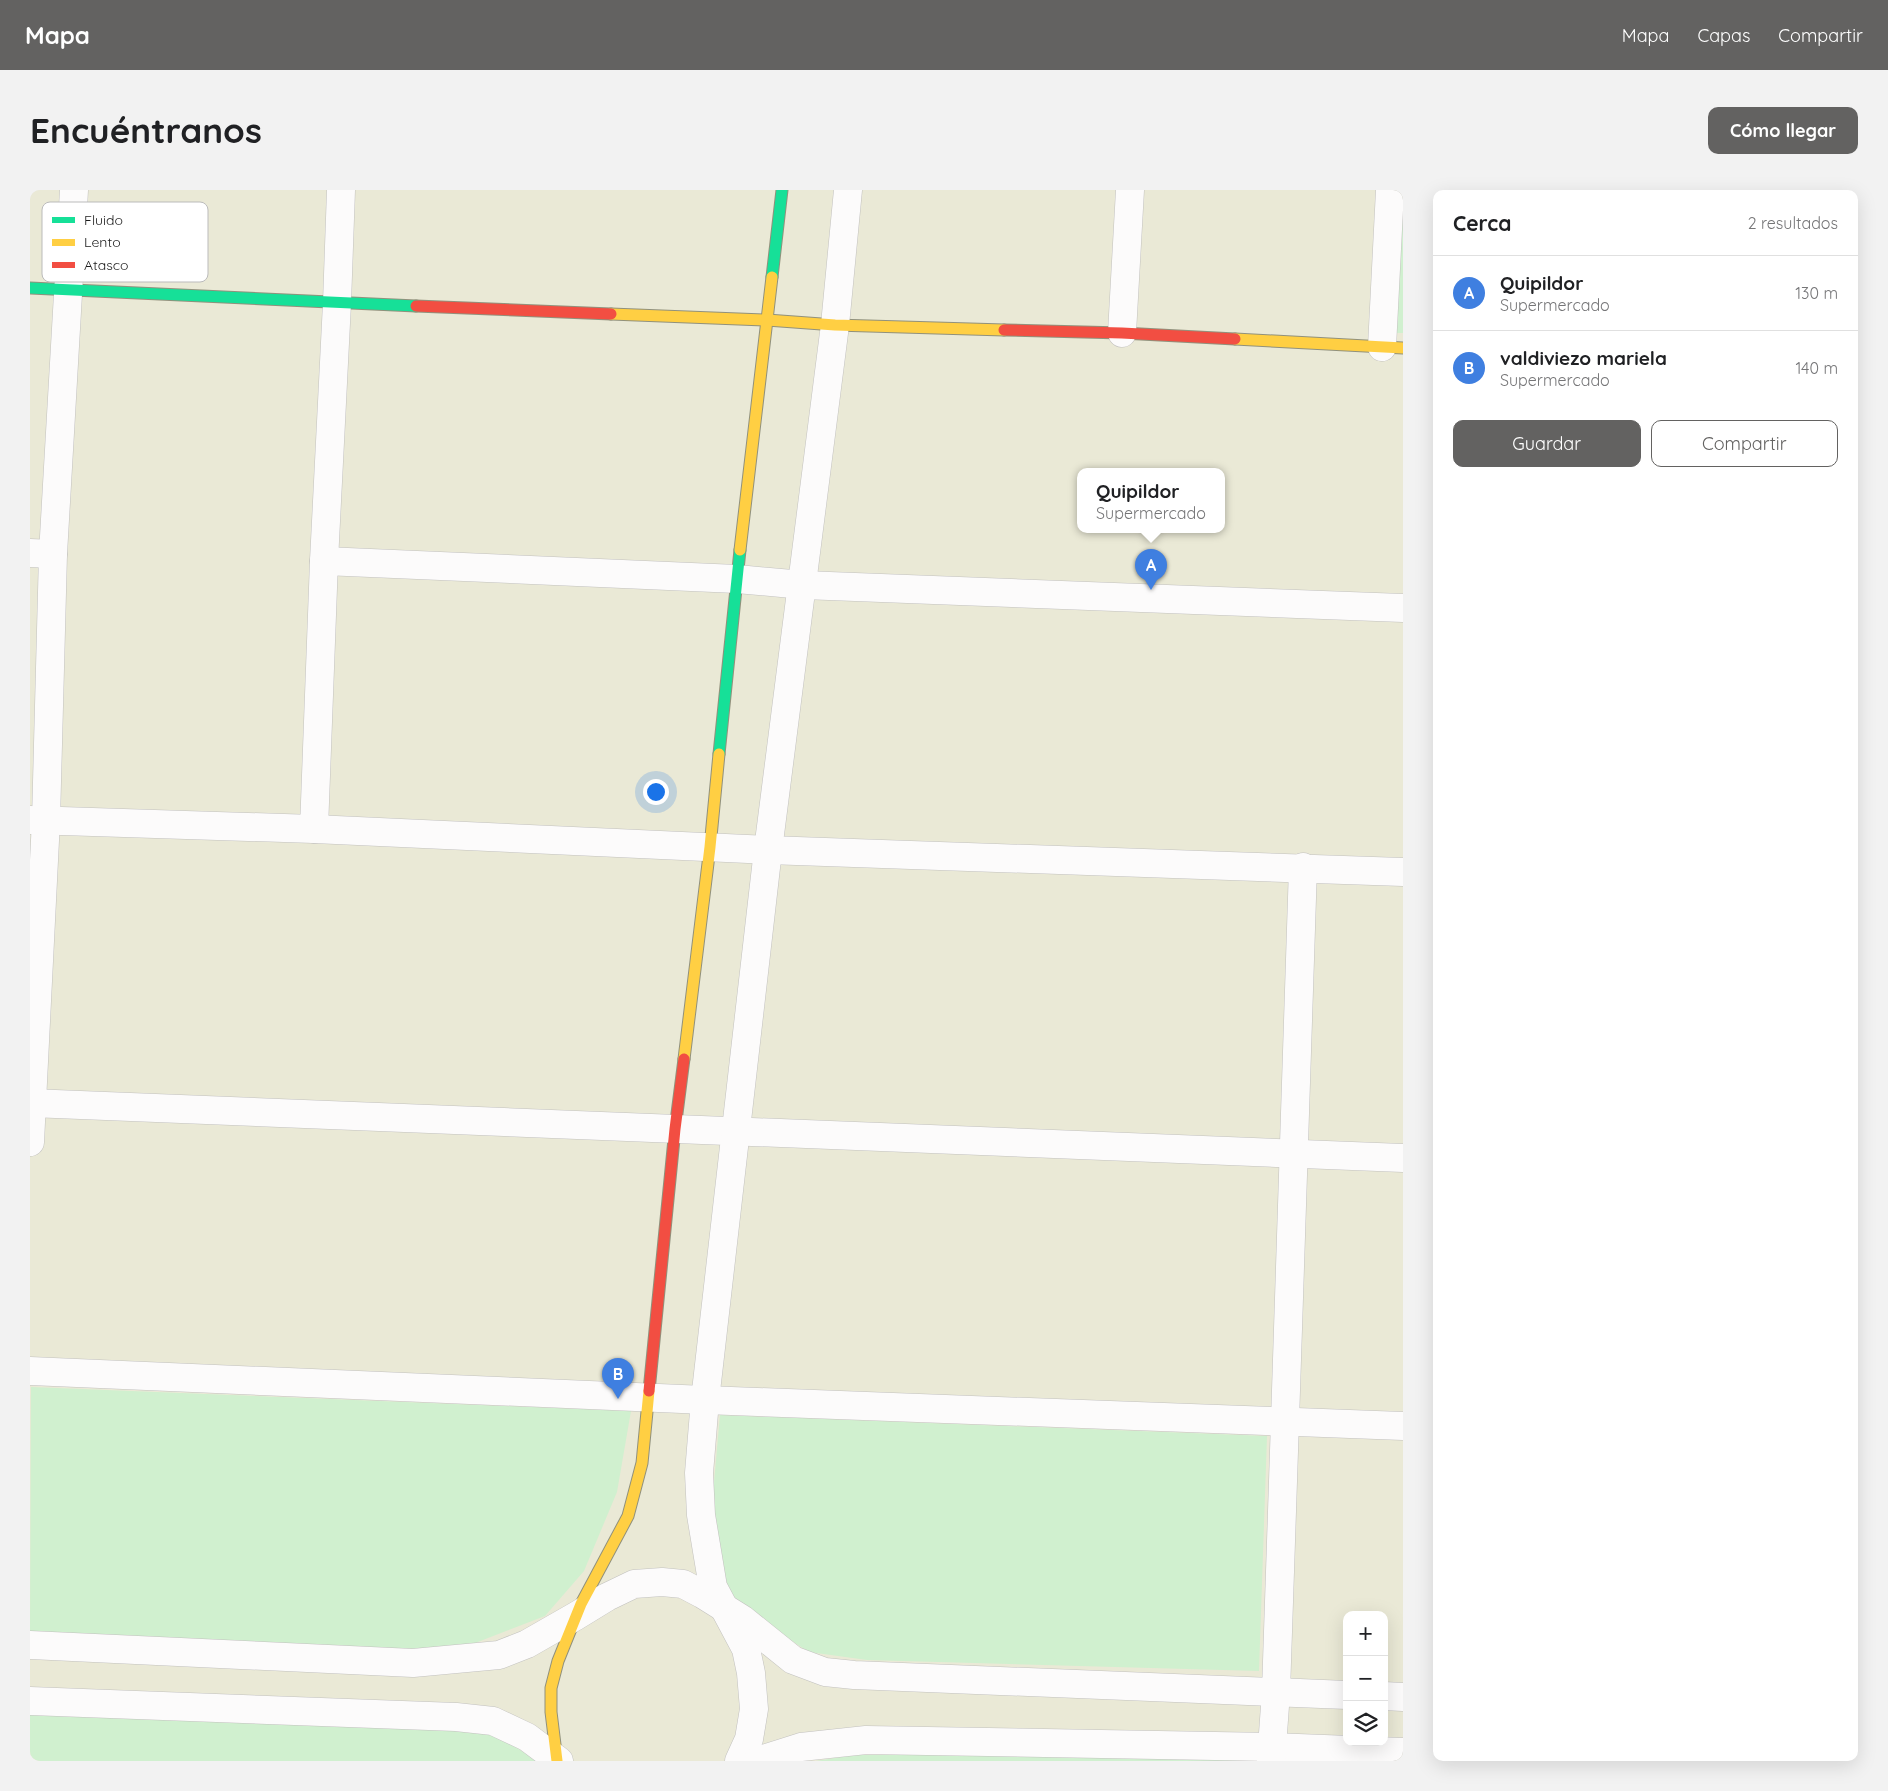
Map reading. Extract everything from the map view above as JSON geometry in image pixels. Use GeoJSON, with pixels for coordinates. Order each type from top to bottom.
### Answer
{"type":"FeatureCollection","features":[{"type":"Feature","properties":{"kind":"street"},"geometry":{"type":"LineString","coordinates":[[314,829],[341,190]]}},
{"type":"Feature","properties":{"kind":"street"},"geometry":{"type":"LineString","coordinates":[[558,1760],[551,1712],[552,1688],[558,1661],[581,1604],[628,1516],[642,1463],[675,1129],[710,847],[737,579],[782,190]]}},
{"type":"Feature","properties":{"kind":"street"},"geometry":{"type":"LineString","coordinates":[[739,1761],[749,1739],[754,1710],[751,1672],[746,1649],[713,1587],[701,1515],[699,1473],[705,1400],[735,1132],[768,850],[835,325],[848,190]]}},
{"type":"Feature","properties":{"kind":"street"},"geometry":{"type":"LineString","coordinates":[[1122,333],[1130,190]]}},
{"type":"Feature","properties":{"kind":"street"},"geometry":{"type":"LineString","coordinates":[[30,288],[337,303],[767,320],[835,325],[1122,333],[1393,347],[1390,190]]}},
{"type":"Feature","properties":{"kind":"street"},"geometry":{"type":"LineString","coordinates":[[30,1142],[42,553],[69,282]]}},
{"type":"Feature","properties":{"kind":"street"},"geometry":{"type":"LineString","coordinates":[[324,561],[737,579],[803,585],[1403,608]]}},
{"type":"Feature","properties":{"kind":"street"},"geometry":{"type":"LineString","coordinates":[[38,820],[314,829],[768,850],[1303,867],[1403,872]]}},
{"type":"Feature","properties":{"kind":"street"},"geometry":{"type":"LineString","coordinates":[[1271,1754],[1276,1692],[1286,1421],[1303,867]]}},
{"type":"Feature","properties":{"kind":"street"},"geometry":{"type":"LineString","coordinates":[[31,1103],[1403,1158]]}},
{"type":"Feature","properties":{"kind":"street"},"geometry":{"type":"LineString","coordinates":[[30,1371],[649,1398],[1403,1426]]}},
{"type":"Feature","properties":{"kind":"street"},"geometry":{"type":"LineString","coordinates":[[30,1645],[413,1663],[499,1655],[527,1644],[634,1584],[662,1582],[683,1584],[702,1594],[742,1619],[793,1660],[826,1672],[854,1675],[1343,1695]]}},
{"type":"Feature","properties":{"kind":"street"},"geometry":{"type":"LineString","coordinates":[[1388,1696],[1403,1697]]}},
{"type":"Feature","properties":{"kind":"street"},"geometry":{"type":"LineString","coordinates":[[30,1702],[456,1717],[493,1722],[527,1737],[558,1760]]}},
{"type":"Feature","properties":{"kind":"street"},"geometry":{"type":"LineString","coordinates":[[757,1761],[801,1747],[866,1740],[1271,1754],[1403,1752]]}},
{"type":"Feature","properties":{"kind":"green space"},"geometry":{"type":"Polygon","coordinates":[[[30,190],[1403,190],[1403,1761],[30,1761],[30,190]]]}},
{"type":"Feature","properties":{"kind":"green space"},"geometry":{"type":"Polygon","coordinates":[[[1403,190],[1403,333],[1395,333],[1403,190]]]}},
{"type":"Feature","properties":{"kind":"green space"},"geometry":{"type":"Polygon","coordinates":[[[31,1387],[631,1411],[617,1492],[584,1571],[545,1616],[452,1652],[30,1632],[31,1387]]]}},
{"type":"Feature","properties":{"kind":"green space"},"geometry":{"type":"Polygon","coordinates":[[[720,1415],[1267,1436],[1259,1671],[867,1660],[809,1652],[764,1623],[726,1592],[712,1505],[720,1415]]]}},
{"type":"Feature","properties":{"kind":"green space"},"geometry":{"type":"Polygon","coordinates":[[[30,1714],[490,1731],[538,1761],[30,1761],[30,1714]]]}},
{"type":"Feature","properties":{"kind":"green space"},"geometry":{"type":"Polygon","coordinates":[[[1260,1752],[1260,1761],[816,1761],[853,1755],[1260,1752]]]}},
{"type":"Feature","properties":{"kind":"traffic: fast"},"geometry":{"type":"LineString","coordinates":[[772,277],[782,190]]}},
{"type":"Feature","properties":{"kind":"traffic: fast"},"geometry":{"type":"LineString","coordinates":[[30,288],[416,306]]}},
{"type":"Feature","properties":{"kind":"traffic: fast"},"geometry":{"type":"LineString","coordinates":[[719,754],[740,550]]}},
{"type":"Feature","properties":{"kind":"traffic: slow"},"geometry":{"type":"LineString","coordinates":[[740,550],[772,277]]}},
{"type":"Feature","properties":{"kind":"traffic: slow"},"geometry":{"type":"LineString","coordinates":[[611,314],[767,320],[835,325],[1004,330]]}},
{"type":"Feature","properties":{"kind":"traffic: slow"},"geometry":{"type":"LineString","coordinates":[[1235,339],[1403,348]]}},
{"type":"Feature","properties":{"kind":"traffic: slow"},"geometry":{"type":"LineString","coordinates":[[684,1059],[710,847],[719,754]]}},
{"type":"Feature","properties":{"kind":"traffic: slow"},"geometry":{"type":"LineString","coordinates":[[557,1761],[551,1712],[551,1688],[558,1661],[581,1604],[628,1516],[642,1463],[649,1391]]}},
{"type":"Feature","properties":{"kind":"traffic: jam"},"geometry":{"type":"LineString","coordinates":[[416,306],[611,314]]}},
{"type":"Feature","properties":{"kind":"traffic: jam"},"geometry":{"type":"LineString","coordinates":[[1004,330],[1122,333],[1235,339]]}},
{"type":"Feature","properties":{"kind":"traffic: jam"},"geometry":{"type":"LineString","coordinates":[[649,1391],[675,1129],[684,1059]]}},
{"type":"Feature","properties":{"kind":"place","name":"Quipildor"},"geometry":{"type":"Point","coordinates":[1151,590]}},
{"type":"Feature","properties":{"kind":"place","name":"valdiviezo mariela"},"geometry":{"type":"Point","coordinates":[618,1399]}}]}
